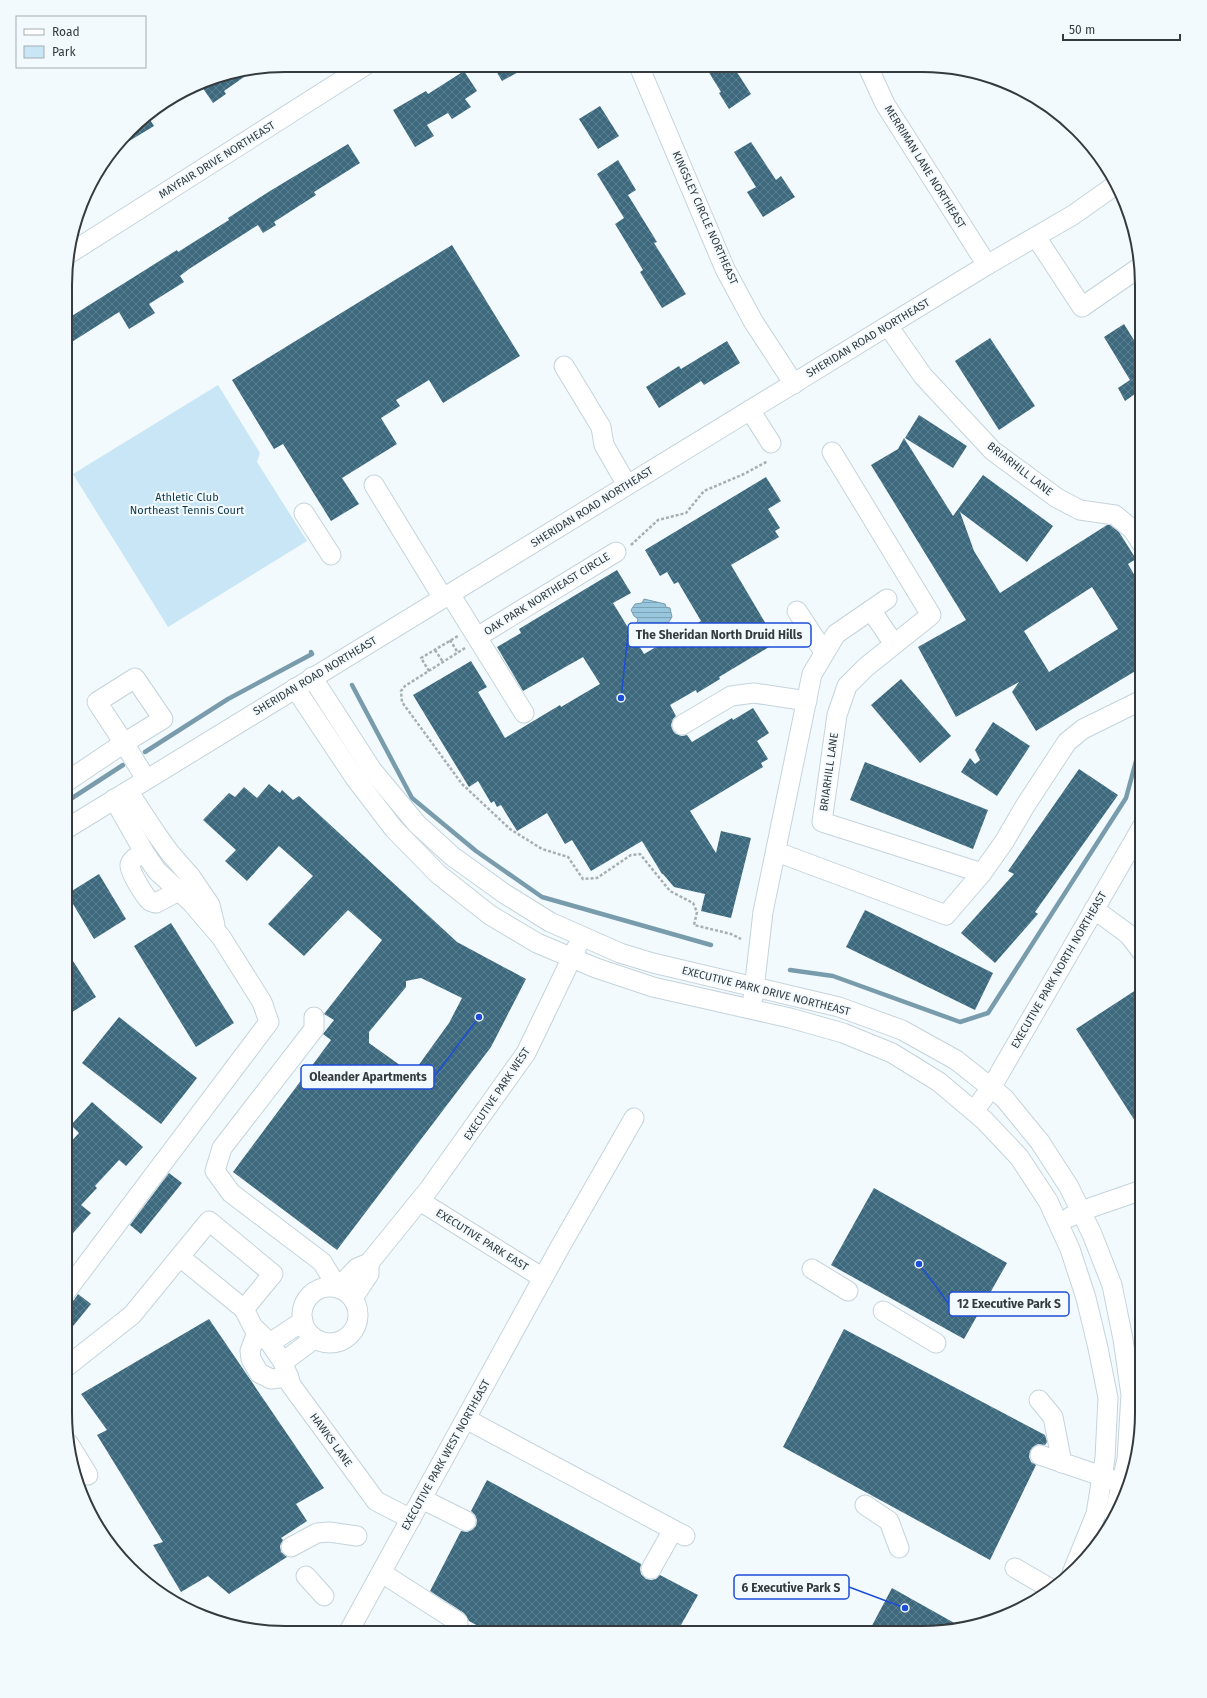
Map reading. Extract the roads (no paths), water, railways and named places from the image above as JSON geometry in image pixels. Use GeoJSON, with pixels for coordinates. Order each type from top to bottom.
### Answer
{"type":"FeatureCollection","features":[{"type":"Feature","properties":{"kind":"street","name":"MAYFAIR DRIVE NORTHEAST"},"geometry":{"type":"LineString","coordinates":[[75,250],[355,72]]}},
{"type":"Feature","properties":{"kind":"street","name":"KINGSLEY CIRCLE NORTHEAST"},"geometry":{"type":"LineString","coordinates":[[642,72],[725,269],[753,321],[794,384]]}},
{"type":"Feature","properties":{"kind":"street","name":"MERRIMAN LANE NORTHEAST"},"geometry":{"type":"LineString","coordinates":[[870,72],[885,104],[987,265]]}},
{"type":"Feature","properties":{"kind":"street","name":"SHERIDAN ROAD NORTHEAST"},"geometry":{"type":"LineString","coordinates":[[72,824],[987,265],[1073,216],[1112,188]]}},
{"type":"Feature","properties":{"kind":"street"},"geometry":{"type":"LineString","coordinates":[[1036,237],[1082,307],[1135,270]]}},
{"type":"Feature","properties":{"kind":"street","name":"BRIARHILL LANE"},"geometry":{"type":"LineString","coordinates":[[888,326],[923,376],[993,451],[1057,498],[1080,510],[1115,515],[1135,533]]}},
{"type":"Feature","properties":{"kind":"street"},"geometry":{"type":"LineString","coordinates":[[564,366],[600,427],[604,445],[627,485]]}},
{"type":"Feature","properties":{"kind":"street"},"geometry":{"type":"LineString","coordinates":[[750,410],[769,452]]}},
{"type":"Feature","properties":{"kind":"street","name":"BRIARHILL LANE"},"geometry":{"type":"LineString","coordinates":[[832,452],[931,615],[866,667],[847,686],[837,714],[822,822],[982,873]]}},
{"type":"Feature","properties":{"kind":"street","name":"OAK PARK NORTHEAST CIRCLE"},"geometry":{"type":"LineString","coordinates":[[374,485],[447,596],[469,639],[524,713]]}},
{"type":"Feature","properties":{"kind":"street"},"geometry":{"type":"LineString","coordinates":[[304,513],[331,555]]}},
{"type":"Feature","properties":{"kind":"street","name":"OAK PARK NORTHEAST CIRCLE"},"geometry":{"type":"LineString","coordinates":[[469,639],[616,552]]}},
{"type":"Feature","properties":{"kind":"street"},"geometry":{"type":"LineString","coordinates":[[752,1008],[764,912],[812,674],[836,634],[887,599]]}},
{"type":"Feature","properties":{"kind":"street"},"geometry":{"type":"LineString","coordinates":[[871,610],[894,644]]}},
{"type":"Feature","properties":{"kind":"street"},"geometry":{"type":"LineString","coordinates":[[797,611],[824,652]]}},
{"type":"Feature","properties":{"kind":"street"},"geometry":{"type":"LineString","coordinates":[[312,677],[372,770],[417,824],[452,856],[505,894],[550,922],[582,937]]}},
{"type":"Feature","properties":{"kind":"street"},"geometry":{"type":"LineString","coordinates":[[295,688],[355,778],[394,829],[438,874],[490,914],[537,943],[573,958]]}},
{"type":"Feature","properties":{"kind":"street"},"geometry":{"type":"LineString","coordinates":[[682,725],[730,696],[754,693],[807,702]]}},
{"type":"Feature","properties":{"kind":"street"},"geometry":{"type":"LineString","coordinates":[[777,852],[946,916],[982,873],[1004,842],[1025,806],[1067,742],[1083,729],[1135,705]]}},
{"type":"Feature","properties":{"kind":"street"},"geometry":{"type":"LineString","coordinates":[[72,778],[124,743],[146,779]]}},
{"type":"Feature","properties":{"kind":"street"},"geometry":{"type":"LineString","coordinates":[[121,795],[144,852],[157,871],[187,887]]}},
{"type":"Feature","properties":{"kind":"street"},"geometry":{"type":"LineString","coordinates":[[72,1285],[269,1022],[262,1002],[187,887],[170,853],[121,795]]}},
{"type":"Feature","properties":{"kind":"street","name":"EXECUTIVE PARK NORTH NORTHEAST"},"geometry":{"type":"LineString","coordinates":[[974,1111],[991,1088],[1135,839]]}},
{"type":"Feature","properties":{"kind":"street"},"geometry":{"type":"LineString","coordinates":[[144,852],[133,860],[130,865],[131,871],[145,896],[151,902],[156,903],[187,887]]}},
{"type":"Feature","properties":{"kind":"street"},"geometry":{"type":"LineString","coordinates":[[1094,909],[1128,934],[1135,943]]}},
{"type":"Feature","properties":{"kind":"street","name":"EXECUTIVE PARK WEST"},"geometry":{"type":"LineString","coordinates":[[369,1263],[420,1201],[526,1052],[582,937]]}},
{"type":"Feature","properties":{"kind":"street","name":"EXECUTIVE PARK DRIVE NORTHEAST"},"geometry":{"type":"LineString","coordinates":[[582,937],[620,953],[653,963],[839,1007],[902,1030],[956,1060],[1004,1098],[1040,1142],[1069,1187],[1081,1211],[1112,1285],[1135,1390]]}},
{"type":"Feature","properties":{"kind":"street","name":"EXECUTIVE PARK DRIVE NORTHEAST"},"geometry":{"type":"LineString","coordinates":[[573,958],[596,968],[653,987],[752,1008],[843,1033],[892,1053],[939,1082],[974,1111],[1019,1157],[1048,1201],[1070,1248],[1086,1298],[1108,1398],[1105,1458],[1096,1514],[1078,1559]]}},
{"type":"Feature","properties":{"kind":"street"},"geometry":{"type":"LineString","coordinates":[[314,1017],[314,1028],[222,1148],[215,1172],[231,1193],[322,1262],[338,1288]]}},
{"type":"Feature","properties":{"kind":"street","name":"EXECUTIVE PARK WEST NORTHEAST"},"geometry":{"type":"LineString","coordinates":[[352,1626],[554,1258],[634,1118]]}},
{"type":"Feature","properties":{"kind":"street"},"geometry":{"type":"LineString","coordinates":[[1058,1223],[1081,1211],[1135,1192]]}},
{"type":"Feature","properties":{"kind":"street","name":"EXECUTIVE PARK EAST"},"geometry":{"type":"LineString","coordinates":[[420,1201],[543,1278]]}},
{"type":"Feature","properties":{"kind":"street"},"geometry":{"type":"LineString","coordinates":[[72,1362],[132,1315],[209,1221],[273,1274],[244,1309],[180,1257]]}},
{"type":"Feature","properties":{"kind":"street"},"geometry":{"type":"LineString","coordinates":[[338,1288],[357,1268],[369,1263],[369,1274],[353,1298]]}},
{"type":"Feature","properties":{"kind":"street"},"geometry":{"type":"LineString","coordinates":[[812,1269],[848,1291]]}},
{"type":"Feature","properties":{"kind":"street"},"geometry":{"type":"LineString","coordinates":[[328,1286],[338,1288],[353,1298],[357,1306],[358,1315],[352,1332],[346,1338],[338,1342],[329,1343],[314,1339],[306,1330],[302,1321],[302,1311],[305,1302],[311,1294],[328,1286]]}},
{"type":"Feature","properties":{"kind":"street","name":"HAWKS LANE"},"geometry":{"type":"LineString","coordinates":[[244,1309],[253,1327],[264,1337],[286,1370],[291,1385],[376,1500],[411,1519]]}},
{"type":"Feature","properties":{"kind":"street"},"geometry":{"type":"LineString","coordinates":[[883,1311],[936,1343]]}},
{"type":"Feature","properties":{"kind":"street"},"geometry":{"type":"LineString","coordinates":[[302,1321],[264,1337],[250,1351],[251,1359],[259,1373],[271,1379],[286,1370],[314,1339]]}},
{"type":"Feature","properties":{"kind":"street"},"geometry":{"type":"LineString","coordinates":[[1038,1400],[1053,1417],[1062,1463]]}},
{"type":"Feature","properties":{"kind":"street","name":"EXECUTIVE PARK DRIVE NORTHEAST"},"geometry":{"type":"LineString","coordinates":[[1126,1474],[1135,1401]]}},
{"type":"Feature","properties":{"kind":"street"},"geometry":{"type":"LineString","coordinates":[[466,1419],[679,1533],[651,1569]]}},
{"type":"Feature","properties":{"kind":"street"},"geometry":{"type":"LineString","coordinates":[[76,1456],[88,1475]]}},
{"type":"Feature","properties":{"kind":"street"},"geometry":{"type":"LineString","coordinates":[[1040,1456],[1124,1483]]}},
{"type":"Feature","properties":{"kind":"street"},"geometry":{"type":"LineString","coordinates":[[422,1499],[466,1521]]}},
{"type":"Feature","properties":{"kind":"street"},"geometry":{"type":"LineString","coordinates":[[865,1505],[890,1521],[899,1548]]}},
{"type":"Feature","properties":{"kind":"street"},"geometry":{"type":"LineString","coordinates":[[291,1547],[317,1532],[357,1536]]}},
{"type":"Feature","properties":{"kind":"street"},"geometry":{"type":"LineString","coordinates":[[1015,1568],[1046,1586]]}},
{"type":"Feature","properties":{"kind":"street"},"geometry":{"type":"LineString","coordinates":[[382,1573],[458,1622]]}},
{"type":"Feature","properties":{"kind":"street"},"geometry":{"type":"LineString","coordinates":[[306,1576],[324,1596]]}},
{"type":"Feature","properties":{"kind":"waterway"},"geometry":{"type":"LineString","coordinates":[[145,752],[228,699],[312,654],[311,652]]}},
{"type":"Feature","properties":{"kind":"waterway"},"geometry":{"type":"LineString","coordinates":[[352,685],[412,798],[476,851],[542,897],[711,945]]}},
{"type":"Feature","properties":{"kind":"waterway"},"geometry":{"type":"LineString","coordinates":[[72,798],[123,765]]}},
{"type":"Feature","properties":{"kind":"waterway"},"geometry":{"type":"LineString","coordinates":[[790,970],[833,976],[960,1022],[988,1013],[1126,798],[1135,765]]}},
{"type":"Feature","properties":{"kind":"place","name":"The Sheridan North Druid Hills"},"geometry":{"type":"Point","coordinates":[621,698]}},
{"type":"Feature","properties":{"kind":"place","name":"Oleander Apartments"},"geometry":{"type":"Point","coordinates":[479,1017]}},
{"type":"Feature","properties":{"kind":"place","name":"12 Executive Park S"},"geometry":{"type":"Point","coordinates":[919,1264]}},
{"type":"Feature","properties":{"kind":"place","name":"6 Executive Park S"},"geometry":{"type":"Point","coordinates":[905,1608]}},
{"type":"Feature","properties":{"kind":"park label","name":"Athletic Club Northeast Tennis Court"},"geometry":{"type":"Point","coordinates":[187,503]}}]}
